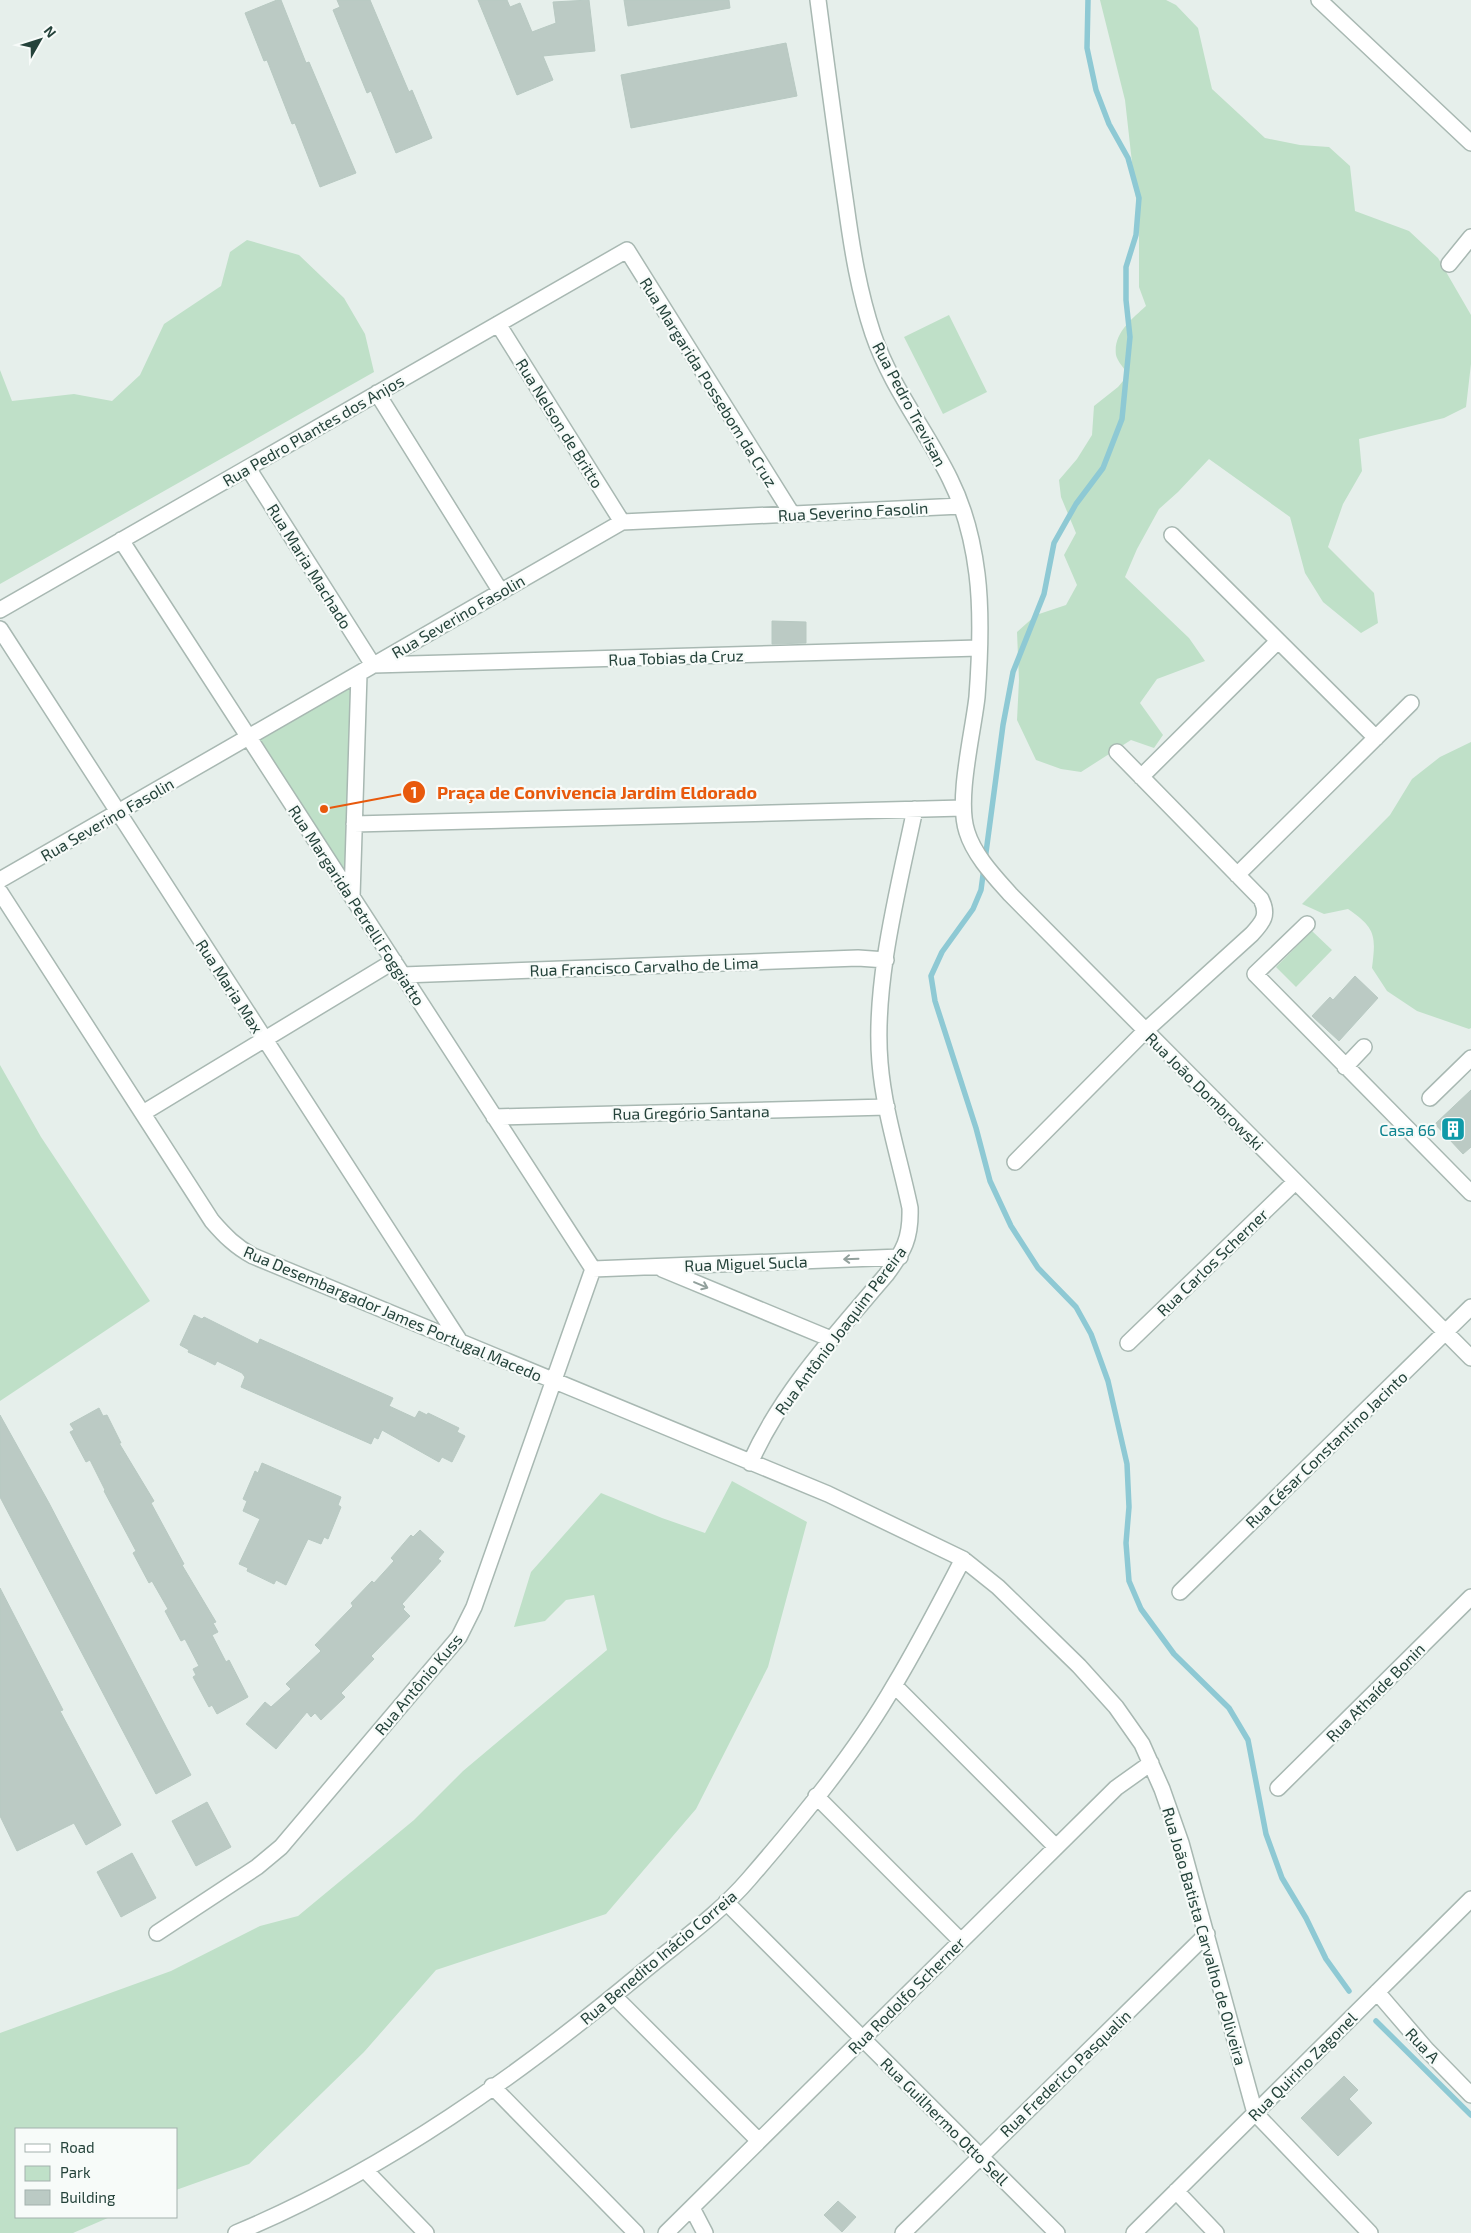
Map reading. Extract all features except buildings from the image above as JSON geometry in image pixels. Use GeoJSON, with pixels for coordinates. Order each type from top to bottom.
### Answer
{"type":"FeatureCollection","features":[{"type":"Feature","properties":{"kind":"street","name":"Rua Pedro Trevisan"},"geometry":{"type":"LineString","coordinates":[[818,0],[850,238],[863,303],[888,371],[943,466],[961,506],[970,538],[977,575],[979,648],[977,696],[963,808]]}},
{"type":"Feature","properties":{"kind":"street"},"geometry":{"type":"LineString","coordinates":[[1319,0],[1471,143]]}},
{"type":"Feature","properties":{"kind":"street"},"geometry":{"type":"LineString","coordinates":[[1449,264],[1471,237]]}},
{"type":"Feature","properties":{"kind":"street","name":"Rua Pedro Plantes dos Anjos"},"geometry":{"type":"LineString","coordinates":[[0,610],[627,250]]}},
{"type":"Feature","properties":{"kind":"street","name":"Rua Margarida Possebom da Cruz"},"geometry":{"type":"LineString","coordinates":[[627,250],[792,514]]}},
{"type":"Feature","properties":{"kind":"street","name":"Rua Nelson de Britto"},"geometry":{"type":"LineString","coordinates":[[498,324],[622,522]]}},
{"type":"Feature","properties":{"kind":"street"},"geometry":{"type":"LineString","coordinates":[[377,393],[501,592]]}},
{"type":"Feature","properties":{"kind":"street","name":"Rua Maria Machado"},"geometry":{"type":"LineString","coordinates":[[248,468],[373,665]]}},
{"type":"Feature","properties":{"kind":"street","name":"Rua Severino Fasolin"},"geometry":{"type":"LineString","coordinates":[[0,880],[622,522],[961,506]]}},
{"type":"Feature","properties":{"kind":"street"},"geometry":{"type":"LineString","coordinates":[[1172,535],[1376,738]]}},
{"type":"Feature","properties":{"kind":"street","name":"Rua Margarida Petrelli Foggiatto"},"geometry":{"type":"LineString","coordinates":[[121,540],[593,1269]]}},
{"type":"Feature","properties":{"kind":"street","name":"Rua Maria Max"},"geometry":{"type":"LineString","coordinates":[[0,629],[461,1343]]}},
{"type":"Feature","properties":{"kind":"street"},"geometry":{"type":"LineString","coordinates":[[1141,777],[1278,641]]}},
{"type":"Feature","properties":{"kind":"street","name":"Rua Tobias da Cruz"},"geometry":{"type":"LineString","coordinates":[[373,665],[979,648]]}},
{"type":"Feature","properties":{"kind":"street"},"geometry":{"type":"LineString","coordinates":[[352,897],[359,674]]}},
{"type":"Feature","properties":{"kind":"street"},"geometry":{"type":"LineString","coordinates":[[1237,875],[1411,703]]}},
{"type":"Feature","properties":{"kind":"street"},"geometry":{"type":"LineString","coordinates":[[1015,1162],[1145,1031],[1252,934],[1265,916],[1266,908],[1261,899],[1116,752]]}},
{"type":"Feature","properties":{"kind":"street"},"geometry":{"type":"LineString","coordinates":[[354,824],[963,808]]}},
{"type":"Feature","properties":{"kind":"street","name":"Rua João Dombrowski"},"geometry":{"type":"LineString","coordinates":[[963,808],[967,833],[976,850],[999,881],[1145,1031],[1471,1358]]}},
{"type":"Feature","properties":{"kind":"street","name":"Rua Antônio Joaquim Pereira"},"geometry":{"type":"LineString","coordinates":[[750,1464],[779,1406],[831,1339],[900,1257],[907,1242],[910,1227],[910,1208],[887,1107],[880,1063],[879,1037],[886,960],[915,809]]}},
{"type":"Feature","properties":{"kind":"street","name":"Rua Desembargador James Portugal Macedo"},"geometry":{"type":"LineString","coordinates":[[0,892],[212,1221],[237,1247],[253,1256],[750,1464]]}},
{"type":"Feature","properties":{"kind":"street"},"geometry":{"type":"LineString","coordinates":[[1306,924],[1255,974],[1471,1193]]}},
{"type":"Feature","properties":{"kind":"street","name":"Rua Francisco Carvalho de Lima"},"geometry":{"type":"LineString","coordinates":[[403,975],[858,958],[886,960]]}},
{"type":"Feature","properties":{"kind":"street"},"geometry":{"type":"LineString","coordinates":[[143,1113],[394,961]]}},
{"type":"Feature","properties":{"kind":"street"},"geometry":{"type":"LineString","coordinates":[[1345,1067],[1364,1047]]}},
{"type":"Feature","properties":{"kind":"street"},"geometry":{"type":"LineString","coordinates":[[1430,1098],[1471,1058]]}},
{"type":"Feature","properties":{"kind":"street","name":"Rua Gregório Santana"},"geometry":{"type":"LineString","coordinates":[[494,1117],[887,1107]]}},
{"type":"Feature","properties":{"kind":"street","name":"Rua Carlos Scherner"},"geometry":{"type":"LineString","coordinates":[[1128,1343],[1296,1182]]}},
{"type":"Feature","properties":{"kind":"street","name":"Rua Miguel Sucla"},"geometry":{"type":"LineString","coordinates":[[593,1269],[900,1257]]}},
{"type":"Feature","properties":{"kind":"street"},"geometry":{"type":"LineString","coordinates":[[656,1266],[831,1339]]}},
{"type":"Feature","properties":{"kind":"street","name":"Rua Antônio Kuss"},"geometry":{"type":"LineString","coordinates":[[157,1934],[258,1867],[281,1847],[459,1637],[474,1607],[593,1269]]}},
{"type":"Feature","properties":{"kind":"street","name":"Rua César Constantino Jacinto"},"geometry":{"type":"LineString","coordinates":[[1180,1592],[1471,1307]]}},
{"type":"Feature","properties":{"kind":"street","name":"Rua João Batista Carvalho de Oliveira"},"geometry":{"type":"LineString","coordinates":[[750,1464],[828,1494],[964,1559],[998,1587],[1079,1666],[1132,1728],[1151,1763],[1178,1834],[1255,2113]]}},
{"type":"Feature","properties":{"kind":"street","name":"Rua Benedito Inácio Correia"},"geometry":{"type":"LineString","coordinates":[[236,2233],[268,2220],[365,2170],[414,2141],[614,1996],[726,1902],[748,1880],[816,1796],[895,1686],[964,1559]]}},
{"type":"Feature","properties":{"kind":"street","name":"Rua Athaíde Bonin"},"geometry":{"type":"LineString","coordinates":[[1278,1788],[1471,1597]]}},
{"type":"Feature","properties":{"kind":"street"},"geometry":{"type":"LineString","coordinates":[[895,1686],[1056,1847]]}},
{"type":"Feature","properties":{"kind":"street","name":"Rua Rodolfo Scherner"},"geometry":{"type":"LineString","coordinates":[[666,2233],[1116,1788],[1151,1763]]}},
{"type":"Feature","properties":{"kind":"street"},"geometry":{"type":"LineString","coordinates":[[816,1796],[961,1941]]}},
{"type":"Feature","properties":{"kind":"street","name":"Rua Quirino Zagonel"},"geometry":{"type":"LineString","coordinates":[[1134,2233],[1471,1899]]}},
{"type":"Feature","properties":{"kind":"street","name":"Rua Guilhermo Otto Sell"},"geometry":{"type":"LineString","coordinates":[[726,1902],[1057,2233]]}},
{"type":"Feature","properties":{"kind":"street","name":"Rua Frederico Pasqualin"},"geometry":{"type":"LineString","coordinates":[[903,2233],[1207,1934]]}},
{"type":"Feature","properties":{"kind":"street","name":"Rua A"},"geometry":{"type":"LineString","coordinates":[[1377,1992],[1426,2049],[1471,2094]]}},
{"type":"Feature","properties":{"kind":"street"},"geometry":{"type":"LineString","coordinates":[[614,1996],[759,2141]]}},
{"type":"Feature","properties":{"kind":"street"},"geometry":{"type":"LineString","coordinates":[[492,2086],[636,2233]]}},
{"type":"Feature","properties":{"kind":"street"},"geometry":{"type":"LineString","coordinates":[[1255,2113],[1370,2233]]}},
{"type":"Feature","properties":{"kind":"street"},"geometry":{"type":"LineString","coordinates":[[365,2170],[426,2233]]}},
{"type":"Feature","properties":{"kind":"street"},"geometry":{"type":"LineString","coordinates":[[1176,2191],[1216,2233]]}},
{"type":"Feature","properties":{"kind":"street"},"geometry":{"type":"LineString","coordinates":[[692,2208],[706,2233]]}},
{"type":"Feature","properties":{"kind":"green space"},"geometry":{"type":"Polygon","coordinates":[[[1100,0],[1166,0],[1176,5],[1198,28],[1212,89],[1265,138],[1300,145],[1329,147],[1350,166],[1355,211],[1409,231],[1438,258],[1471,315],[1471,364],[1466,407],[1444,418],[1359,439],[1362,471],[1343,504],[1328,547],[1374,593],[1378,623],[1361,633],[1323,602],[1305,573],[1290,517],[1209,459],[1159,509],[1137,549],[1125,577],[1189,638],[1205,661],[1157,679],[1140,703],[1163,735],[1154,748],[1131,740],[1081,772],[1061,769],[1036,760],[1017,720],[1019,680],[1017,632],[1036,615],[1066,605],[1077,585],[1064,555],[1076,533],[1061,497],[1059,480],[1077,459],[1092,435],[1094,406],[1118,387],[1128,375],[1116,355],[1117,340],[1125,327],[1146,306],[1139,287],[1139,225],[1125,100],[1100,0]]]}},
{"type":"Feature","properties":{"kind":"green space"},"geometry":{"type":"Polygon","coordinates":[[[247,240],[299,255],[344,298],[365,334],[374,372],[0,584],[0,370],[12,401],[74,394],[112,401],[140,375],[164,324],[221,286],[230,252],[247,240]]]}},
{"type":"Feature","properties":{"kind":"green space"},"geometry":{"type":"Polygon","coordinates":[[[949,315],[987,392],[943,414],[904,337],[949,315]]]}},
{"type":"Feature","properties":{"kind":"green space"},"geometry":{"type":"Polygon","coordinates":[[[351,684],[345,880],[257,739],[351,684]]]}},
{"type":"Feature","properties":{"kind":"green space"},"geometry":{"type":"Polygon","coordinates":[[[1471,742],[1471,1028],[1469,1029],[1417,1011],[1387,991],[1372,968],[1374,940],[1372,934],[1364,922],[1348,909],[1324,914],[1302,904],[1390,815],[1412,779],[1440,757],[1471,742]]]}},
{"type":"Feature","properties":{"kind":"green space"},"geometry":{"type":"Polygon","coordinates":[[[1312,931],[1332,950],[1296,987],[1276,967],[1312,931]]]}},
{"type":"Feature","properties":{"kind":"green space"},"geometry":{"type":"Polygon","coordinates":[[[0,1065],[41,1137],[150,1301],[0,1401],[0,1065]]]}},
{"type":"Feature","properties":{"kind":"green space"},"geometry":{"type":"Polygon","coordinates":[[[732,1481],[807,1522],[768,1667],[696,1809],[606,1914],[436,1970],[364,2052],[249,2164],[178,2189],[178,2128],[15,2128],[15,2218],[108,2218],[73,2233],[0,2233],[0,2033],[171,1971],[260,1926],[298,1916],[414,1820],[463,1771],[607,1650],[594,1595],[566,1600],[545,1621],[514,1627],[531,1572],[601,1493],[705,1533],[732,1481]]]}},
{"type":"Feature","properties":{"kind":"waterway"},"geometry":{"type":"LineString","coordinates":[[1088,0],[1087,48],[1096,90],[1109,124],[1128,158],[1139,198],[1136,235],[1126,267],[1126,300],[1130,337],[1122,419],[1103,468],[1076,504],[1054,543],[1044,594],[1013,672],[1003,725],[981,890],[973,909],[942,952],[931,976],[935,1001],[976,1128],[990,1181],[1011,1226],[1038,1268],[1076,1307],[1091,1334],[1108,1381],[1127,1464],[1129,1507],[1126,1543],[1129,1581],[1141,1609],[1174,1654],[1229,1708],[1248,1740],[1266,1834],[1282,1878],[1306,1918],[1326,1959],[1349,1991]]}},
{"type":"Feature","properties":{"kind":"waterway"},"geometry":{"type":"LineString","coordinates":[[1376,2021],[1471,2115]]}},
{"type":"Feature","properties":{"kind":"place","name":"Praça de Convivencia Jardim Eldorado"},"geometry":{"type":"Point","coordinates":[324,809]}},
{"type":"Feature","properties":{"kind":"place","name":"Casa 66"},"geometry":{"type":"Point","coordinates":[1453,1129]}}]}
